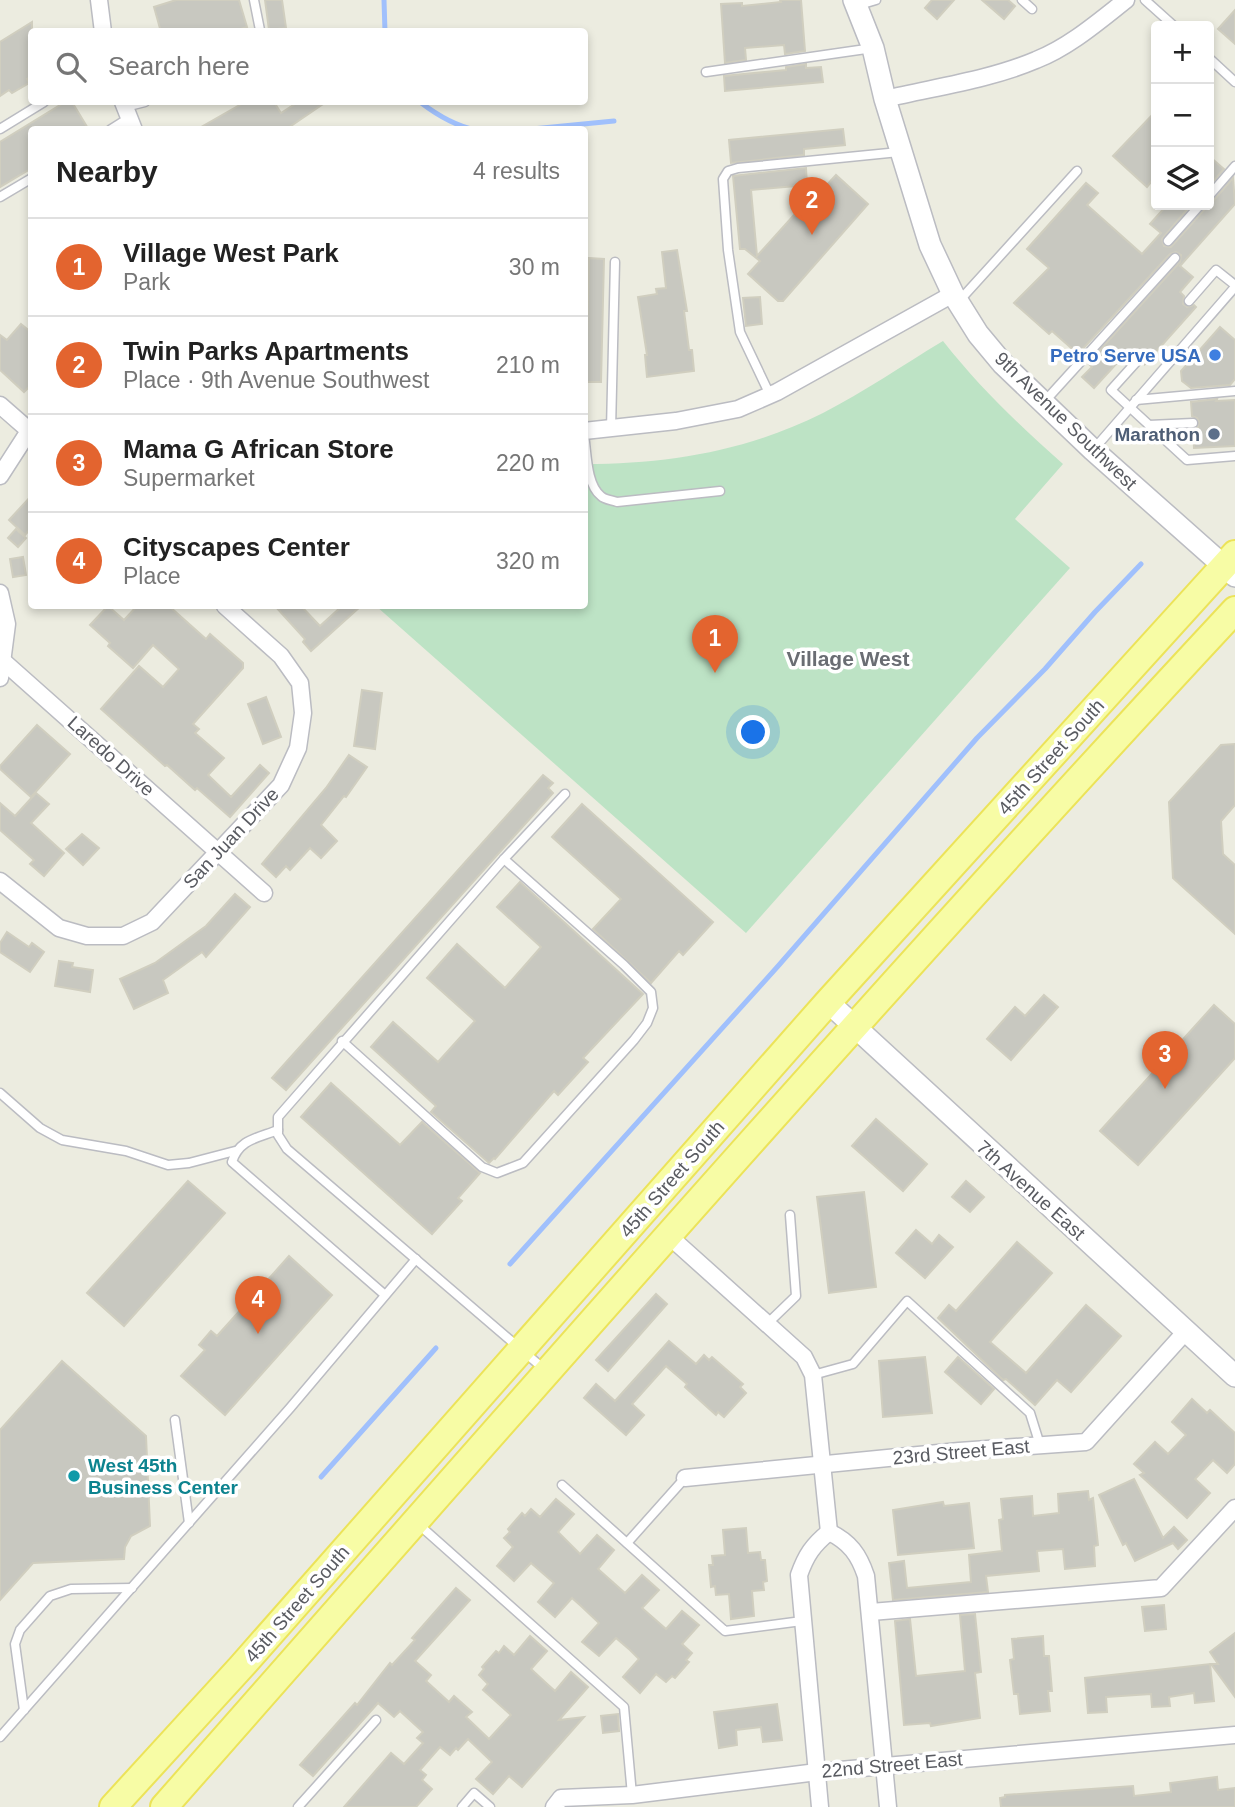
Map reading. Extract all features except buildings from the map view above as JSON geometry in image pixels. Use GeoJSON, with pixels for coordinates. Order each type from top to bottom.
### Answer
{"type":"FeatureCollection","features":[{"type":"Feature","properties":{"kind":"main road","name":"45th Street South"},"geometry":{"type":"LineString","coordinates":[[113,1807],[241,1667],[828,1002],[1231,566]]}},
{"type":"Feature","properties":{"kind":"main road","name":"45th Street South"},"geometry":{"type":"LineString","coordinates":[[164,1807],[1051,807],[1235,610]]}},
{"type":"Feature","properties":{"kind":"street"},"geometry":{"type":"LineString","coordinates":[[99,0],[102,28]]}},
{"type":"Feature","properties":{"kind":"street"},"geometry":{"type":"LineString","coordinates":[[885,99],[990,75],[1038,60],[1086,31],[1126,0]]}},
{"type":"Feature","properties":{"kind":"street","name":"9th Avenue Southwest"},"geometry":{"type":"LineString","coordinates":[[862,2],[885,99],[930,245],[956,298],[978,334],[1003,364],[1093,450],[1231,566]]}},
{"type":"Feature","properties":{"kind":"street"},"geometry":{"type":"LineString","coordinates":[[588,432],[676,421],[738,409],[956,298]]}},
{"type":"Feature","properties":{"kind":"street"},"geometry":{"type":"LineString","coordinates":[[0,405],[28,430]]}},
{"type":"Feature","properties":{"kind":"street"},"geometry":{"type":"LineString","coordinates":[[0,476],[28,435]]}},
{"type":"Feature","properties":{"kind":"street"},"geometry":{"type":"LineString","coordinates":[[0,593],[7,624],[0,678]]}},
{"type":"Feature","properties":{"kind":"street","name":"San Juan Drive"},"geometry":{"type":"LineString","coordinates":[[0,881],[59,928],[87,936],[123,936],[152,922],[281,785],[298,748],[303,713],[300,683],[281,656],[228,609]]}},
{"type":"Feature","properties":{"kind":"street","name":"Laredo Drive"},"geometry":{"type":"LineString","coordinates":[[3,661],[264,893]]}},
{"type":"Feature","properties":{"kind":"street","name":"7th Avenue East"},"geometry":{"type":"LineString","coordinates":[[828,1002],[1235,1377]]}},
{"type":"Feature","properties":{"kind":"street"},"geometry":{"type":"LineString","coordinates":[[669,1236],[804,1357],[813,1375],[829,1532]]}},
{"type":"Feature","properties":{"kind":"street","name":"23rd Street East"},"geometry":{"type":"LineString","coordinates":[[685,1478],[1086,1442],[1187,1330]]}},
{"type":"Feature","properties":{"kind":"street"},"geometry":{"type":"LineString","coordinates":[[871,1612],[1161,1588],[1235,1508]]}},
{"type":"Feature","properties":{"kind":"street"},"geometry":{"type":"LineString","coordinates":[[829,1532],[844,1539],[859,1556],[866,1576],[888,1807]]}},
{"type":"Feature","properties":{"kind":"street"},"geometry":{"type":"LineString","coordinates":[[820,1807],[799,1575],[805,1556],[814,1544],[829,1532]]}},
{"type":"Feature","properties":{"kind":"street","name":"22nd Street East"},"geometry":{"type":"LineString","coordinates":[[554,1807],[561,1798],[632,1795],[817,1772],[1235,1735]]}},
{"type":"Feature","properties":{"kind":"lane"},"geometry":{"type":"LineString","coordinates":[[254,0],[260,28]]}},
{"type":"Feature","properties":{"kind":"lane"},"geometry":{"type":"LineString","coordinates":[[1023,0],[1032,9]]}},
{"type":"Feature","properties":{"kind":"lane"},"geometry":{"type":"LineString","coordinates":[[1145,0],[1168,21]]}},
{"type":"Feature","properties":{"kind":"lane"},"geometry":{"type":"LineString","coordinates":[[706,72],[873,48]]}},
{"type":"Feature","properties":{"kind":"lane"},"geometry":{"type":"LineString","coordinates":[[1214,63],[1235,82]]}},
{"type":"Feature","properties":{"kind":"lane"},"geometry":{"type":"LineString","coordinates":[[0,129],[39,105]]}},
{"type":"Feature","properties":{"kind":"lane"},"geometry":{"type":"LineString","coordinates":[[114,126],[127,114]]}},
{"type":"Feature","properties":{"kind":"lane"},"geometry":{"type":"LineString","coordinates":[[770,395],[740,332],[728,250],[723,179],[728,171],[738,168],[902,152]]}},
{"type":"Feature","properties":{"kind":"lane"},"geometry":{"type":"LineString","coordinates":[[1214,189],[1235,166]]}},
{"type":"Feature","properties":{"kind":"lane"},"geometry":{"type":"LineString","coordinates":[[956,298],[1077,171]]}},
{"type":"Feature","properties":{"kind":"lane"},"geometry":{"type":"LineString","coordinates":[[0,197],[28,180]]}},
{"type":"Feature","properties":{"kind":"lane"},"geometry":{"type":"LineString","coordinates":[[1168,242],[1196,210]]}},
{"type":"Feature","properties":{"kind":"lane"},"geometry":{"type":"LineString","coordinates":[[1044,403],[1175,258]]}},
{"type":"Feature","properties":{"kind":"lane"},"geometry":{"type":"LineString","coordinates":[[611,429],[615,262]]}},
{"type":"Feature","properties":{"kind":"lane"},"geometry":{"type":"LineString","coordinates":[[1093,450],[1235,286],[1216,270],[1189,301]]}},
{"type":"Feature","properties":{"kind":"lane"},"geometry":{"type":"LineString","coordinates":[[1139,359],[1111,390],[1187,460],[1235,456]]}},
{"type":"Feature","properties":{"kind":"lane"},"geometry":{"type":"LineString","coordinates":[[1136,400],[1235,391]]}},
{"type":"Feature","properties":{"kind":"lane"},"geometry":{"type":"LineString","coordinates":[[1149,425],[1193,423]]}},
{"type":"Feature","properties":{"kind":"lane"},"geometry":{"type":"LineString","coordinates":[[588,461],[594,489],[603,498],[617,502],[720,491]]}},
{"type":"Feature","properties":{"kind":"lane"},"geometry":{"type":"LineString","coordinates":[[547,1373],[287,1149],[278,1130],[278,1117],[342,1041],[565,794]]}},
{"type":"Feature","properties":{"kind":"lane"},"geometry":{"type":"LineString","coordinates":[[342,1041],[482,1167],[497,1173],[523,1163],[634,1040],[647,1023],[653,1008],[651,992],[504,859]]}},
{"type":"Feature","properties":{"kind":"lane"},"geometry":{"type":"LineString","coordinates":[[0,1093],[40,1128],[62,1140],[126,1151],[168,1165],[189,1163],[235,1151],[245,1142],[278,1130]]}},
{"type":"Feature","properties":{"kind":"lane"},"geometry":{"type":"LineString","coordinates":[[235,1151],[232,1162],[385,1295]]}},
{"type":"Feature","properties":{"kind":"lane"},"geometry":{"type":"LineString","coordinates":[[767,1324],[796,1296],[790,1215]]}},
{"type":"Feature","properties":{"kind":"lane"},"geometry":{"type":"LineString","coordinates":[[0,1737],[416,1259]]}},
{"type":"Feature","properties":{"kind":"lane"},"geometry":{"type":"LineString","coordinates":[[813,1375],[853,1364],[907,1300],[1030,1413],[1041,1445]]}},
{"type":"Feature","properties":{"kind":"lane"},"geometry":{"type":"LineString","coordinates":[[175,1420],[189,1523]]}},
{"type":"Feature","properties":{"kind":"lane"},"geometry":{"type":"LineString","coordinates":[[627,1543],[685,1478]]}},
{"type":"Feature","properties":{"kind":"lane"},"geometry":{"type":"LineString","coordinates":[[562,1485],[725,1631],[802,1621]]}},
{"type":"Feature","properties":{"kind":"lane"},"geometry":{"type":"LineString","coordinates":[[415,1521],[624,1707],[632,1795]]}},
{"type":"Feature","properties":{"kind":"lane"},"geometry":{"type":"LineString","coordinates":[[24,1710],[15,1644],[20,1630],[50,1596],[71,1589],[132,1588]]}},
{"type":"Feature","properties":{"kind":"lane"},"geometry":{"type":"LineString","coordinates":[[298,1807],[376,1720]]}},
{"type":"Feature","properties":{"kind":"lane"},"geometry":{"type":"LineString","coordinates":[[462,1807],[474,1793],[489,1807]]}},
{"type":"Feature","properties":{"kind":"green space"},"geometry":{"type":"Polygon","coordinates":[[[943,341],[1000,406],[1063,464],[1015,519],[1070,568],[746,933],[379,609],[588,609],[588,464],[677,458],[736,446],[794,426],[868,387],[943,341]]]}},
{"type":"Feature","properties":{"kind":"waterway"},"geometry":{"type":"LineString","coordinates":[[384,0],[385,28]]}},
{"type":"Feature","properties":{"kind":"waterway"},"geometry":{"type":"LineString","coordinates":[[424,105],[461,126]]}},
{"type":"Feature","properties":{"kind":"waterway"},"geometry":{"type":"LineString","coordinates":[[563,126],[614,121]]}},
{"type":"Feature","properties":{"kind":"waterway"},"geometry":{"type":"LineString","coordinates":[[510,1264],[779,965],[977,738],[1045,669],[1141,564]]}},
{"type":"Feature","properties":{"kind":"waterway"},"geometry":{"type":"LineString","coordinates":[[321,1477],[436,1348]]}},
{"type":"Feature","properties":{"kind":"place","name":"Twin Parks Apartments"},"geometry":{"type":"Point","coordinates":[812,235]}},
{"type":"Feature","properties":{"kind":"place","name":"Petro Serve USA"},"geometry":{"type":"Point","coordinates":[1215,355]}},
{"type":"Feature","properties":{"kind":"place","name":"Marathon"},"geometry":{"type":"Point","coordinates":[1214,434]}},
{"type":"Feature","properties":{"kind":"place","name":"Village West Park"},"geometry":{"type":"Point","coordinates":[715,673]}},
{"type":"Feature","properties":{"kind":"place","name":"Mama G African Store"},"geometry":{"type":"Point","coordinates":[1165,1089]}},
{"type":"Feature","properties":{"kind":"place","name":"Cityscapes Center"},"geometry":{"type":"Point","coordinates":[258,1334]}},
{"type":"Feature","properties":{"kind":"place","name":"West 45th Business Center"},"geometry":{"type":"Point","coordinates":[74,1476]}},
{"type":"Feature","properties":{"kind":"district","name":"Village West"},"geometry":{"type":"Point","coordinates":[848,658]}}]}
